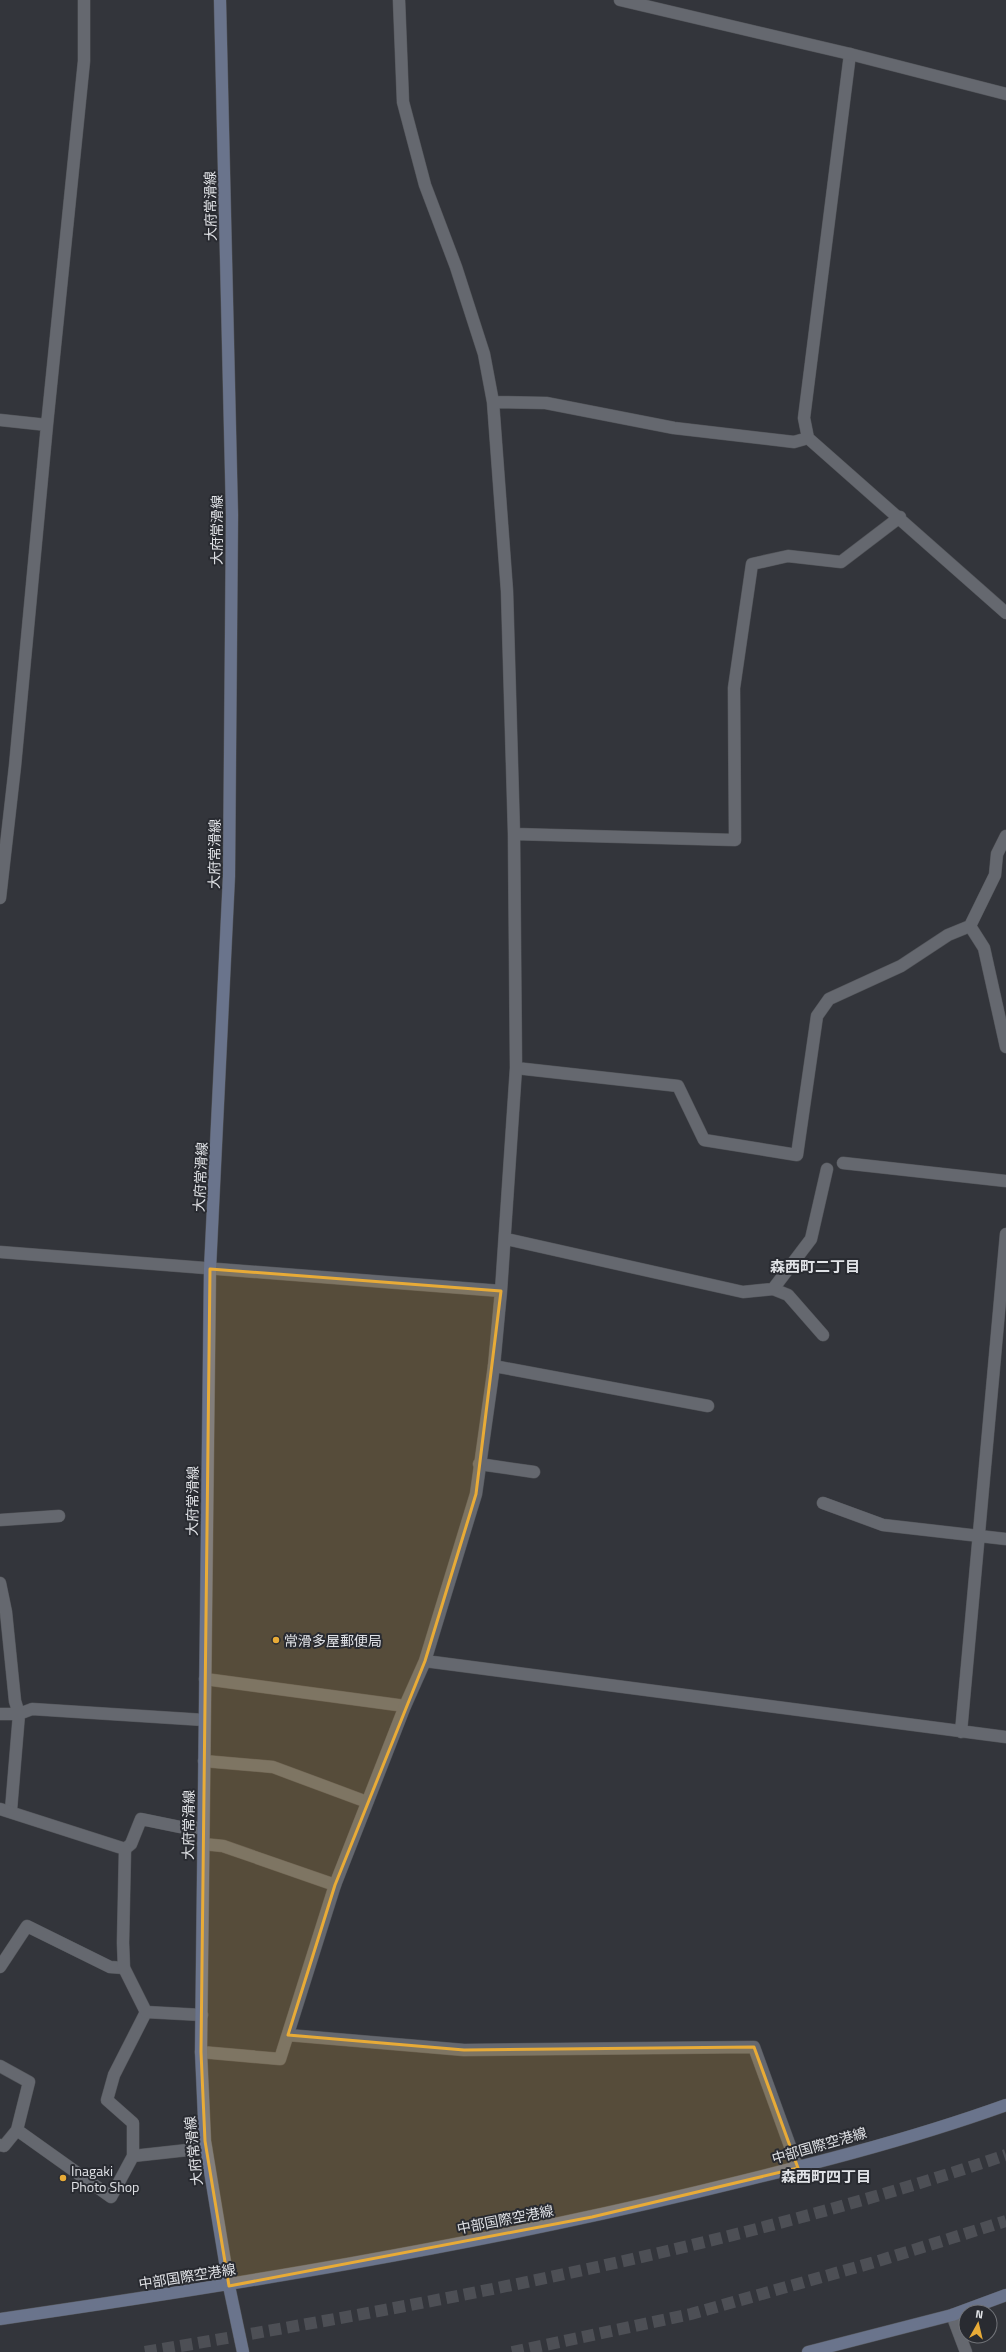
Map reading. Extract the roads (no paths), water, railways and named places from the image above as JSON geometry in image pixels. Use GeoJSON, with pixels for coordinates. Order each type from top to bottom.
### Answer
{"type":"FeatureCollection","features":[{"type":"Feature","properties":{"kind":"main road","name":"大府常滑線"},"geometry":{"type":"LineString","coordinates":[[220,0],[232,515],[229,876],[210,1269],[201,2052],[206,2148],[229,2286],[243,2352]]}},
{"type":"Feature","properties":{"kind":"main road","name":"中部国際空港線"},"geometry":{"type":"LineString","coordinates":[[0,2319],[229,2286],[592,2218],[798,2168],[974,2116],[1006,2104]]}},
{"type":"Feature","properties":{"kind":"main road"},"geometry":{"type":"LineString","coordinates":[[808,2352],[952,2315],[1006,2295]]}},
{"type":"Feature","properties":{"kind":"street"},"geometry":{"type":"LineString","coordinates":[[0,898],[16,766],[47,425],[84,61],[84,0]]}},
{"type":"Feature","properties":{"kind":"street"},"geometry":{"type":"LineString","coordinates":[[201,2052],[280,2059],[335,1885],[405,1706],[425,1661],[476,1494],[494,1366],[506,1239],[516,1068],[514,834],[507,591],[493,402],[484,354],[456,267],[425,185],[403,102],[399,0]]}},
{"type":"Feature","properties":{"kind":"street"},"geometry":{"type":"LineString","coordinates":[[620,0],[850,54],[1006,94]]}},
{"type":"Feature","properties":{"kind":"street"},"geometry":{"type":"LineString","coordinates":[[850,54],[804,418],[808,438],[900,517],[1006,613]]}},
{"type":"Feature","properties":{"kind":"street"},"geometry":{"type":"LineString","coordinates":[[493,402],[546,403],[674,428],[794,442],[808,438]]}},
{"type":"Feature","properties":{"kind":"street"},"geometry":{"type":"LineString","coordinates":[[0,420],[47,425]]}},
{"type":"Feature","properties":{"kind":"street"},"geometry":{"type":"LineString","coordinates":[[514,834],[735,840],[734,688],[752,564],[788,556],[841,562],[900,517]]}},
{"type":"Feature","properties":{"kind":"street"},"geometry":{"type":"LineString","coordinates":[[516,1068],[678,1086],[704,1140],[797,1155],[817,1016],[829,999],[901,966],[948,935],[970,926],[995,875],[997,854],[1006,836]]}},
{"type":"Feature","properties":{"kind":"street"},"geometry":{"type":"LineString","coordinates":[[970,926],[984,948],[1006,1047]]}},
{"type":"Feature","properties":{"kind":"street"},"geometry":{"type":"LineString","coordinates":[[843,1163],[1006,1181]]}},
{"type":"Feature","properties":{"kind":"street"},"geometry":{"type":"LineString","coordinates":[[772,1290],[811,1239],[827,1169]]}},
{"type":"Feature","properties":{"kind":"street"},"geometry":{"type":"LineString","coordinates":[[961,1732],[979,1537],[1002,1338],[1006,1234]]}},
{"type":"Feature","properties":{"kind":"street"},"geometry":{"type":"LineString","coordinates":[[506,1239],[743,1292],[772,1290],[788,1295],[823,1335]]}},
{"type":"Feature","properties":{"kind":"street"},"geometry":{"type":"LineString","coordinates":[[0,1252],[501,1291]]}},
{"type":"Feature","properties":{"kind":"street"},"geometry":{"type":"LineString","coordinates":[[494,1366],[708,1406]]}},
{"type":"Feature","properties":{"kind":"street"},"geometry":{"type":"LineString","coordinates":[[480,1464],[534,1472]]}},
{"type":"Feature","properties":{"kind":"street"},"geometry":{"type":"LineString","coordinates":[[822,1503],[883,1525],[1006,1539]]}},
{"type":"Feature","properties":{"kind":"street"},"geometry":{"type":"LineString","coordinates":[[0,1520],[59,1516]]}},
{"type":"Feature","properties":{"kind":"street"},"geometry":{"type":"LineString","coordinates":[[0,1583],[15,1701],[19,1714],[6,1810],[126,1849]]}},
{"type":"Feature","properties":{"kind":"street"},"geometry":{"type":"LineString","coordinates":[[425,1661],[1006,1737]]}},
{"type":"Feature","properties":{"kind":"street"},"geometry":{"type":"LineString","coordinates":[[205,1679],[405,1706]]}},
{"type":"Feature","properties":{"kind":"street"},"geometry":{"type":"LineString","coordinates":[[0,1714],[19,1714],[32,1708],[204,1720]]}},
{"type":"Feature","properties":{"kind":"street"},"geometry":{"type":"LineString","coordinates":[[204,1761],[273,1767],[367,1802]]}},
{"type":"Feature","properties":{"kind":"street"},"geometry":{"type":"LineString","coordinates":[[146,2012],[124,1968],[122,1943],[126,1849],[131,1844],[141,1819],[180,1827],[203,1828]]}},
{"type":"Feature","properties":{"kind":"street"},"geometry":{"type":"LineString","coordinates":[[203,1844],[222,1846],[335,1885]]}},
{"type":"Feature","properties":{"kind":"street"},"geometry":{"type":"LineString","coordinates":[[0,1967],[27,1926],[110,1967],[124,1968]]}},
{"type":"Feature","properties":{"kind":"street"},"geometry":{"type":"LineString","coordinates":[[146,2012],[202,2016]]}},
{"type":"Feature","properties":{"kind":"street"},"geometry":{"type":"LineString","coordinates":[[17,2130],[111,2197],[133,2156],[133,2123],[107,2100],[114,2075],[146,2012]]}},
{"type":"Feature","properties":{"kind":"street"},"geometry":{"type":"LineString","coordinates":[[288,2035],[464,2050],[754,2047],[798,2168]]}},
{"type":"Feature","properties":{"kind":"street"},"geometry":{"type":"LineString","coordinates":[[0,2066],[29,2082],[17,2130],[4,2146],[0,2145]]}},
{"type":"Feature","properties":{"kind":"street"},"geometry":{"type":"LineString","coordinates":[[133,2156],[206,2148]]}},
{"type":"Feature","properties":{"kind":"street"},"geometry":{"type":"LineString","coordinates":[[952,2315],[966,2352]]}},
{"type":"Feature","properties":{"kind":"tunnel"},"geometry":{"type":"LineString","coordinates":[[145,2352],[363,2314],[580,2271],[795,2219],[901,2189],[1006,2155]]}},
{"type":"Feature","properties":{"kind":"tunnel"},"geometry":{"type":"LineString","coordinates":[[512,2352],[691,2314],[875,2262],[1006,2221]]}},
{"type":"Feature","properties":{"kind":"place","name":"常滑多屋郵便局"},"geometry":{"type":"Point","coordinates":[276,1640]}},
{"type":"Feature","properties":{"kind":"place","name":"Inagaki Photo Shop"},"geometry":{"type":"Point","coordinates":[63,2178]}},
{"type":"Feature","properties":{"kind":"district","name":"森西町二丁目"},"geometry":{"type":"Point","coordinates":[815,1266]}},
{"type":"Feature","properties":{"kind":"district","name":"森西町四丁目"},"geometry":{"type":"Point","coordinates":[826,2176]}}]}
